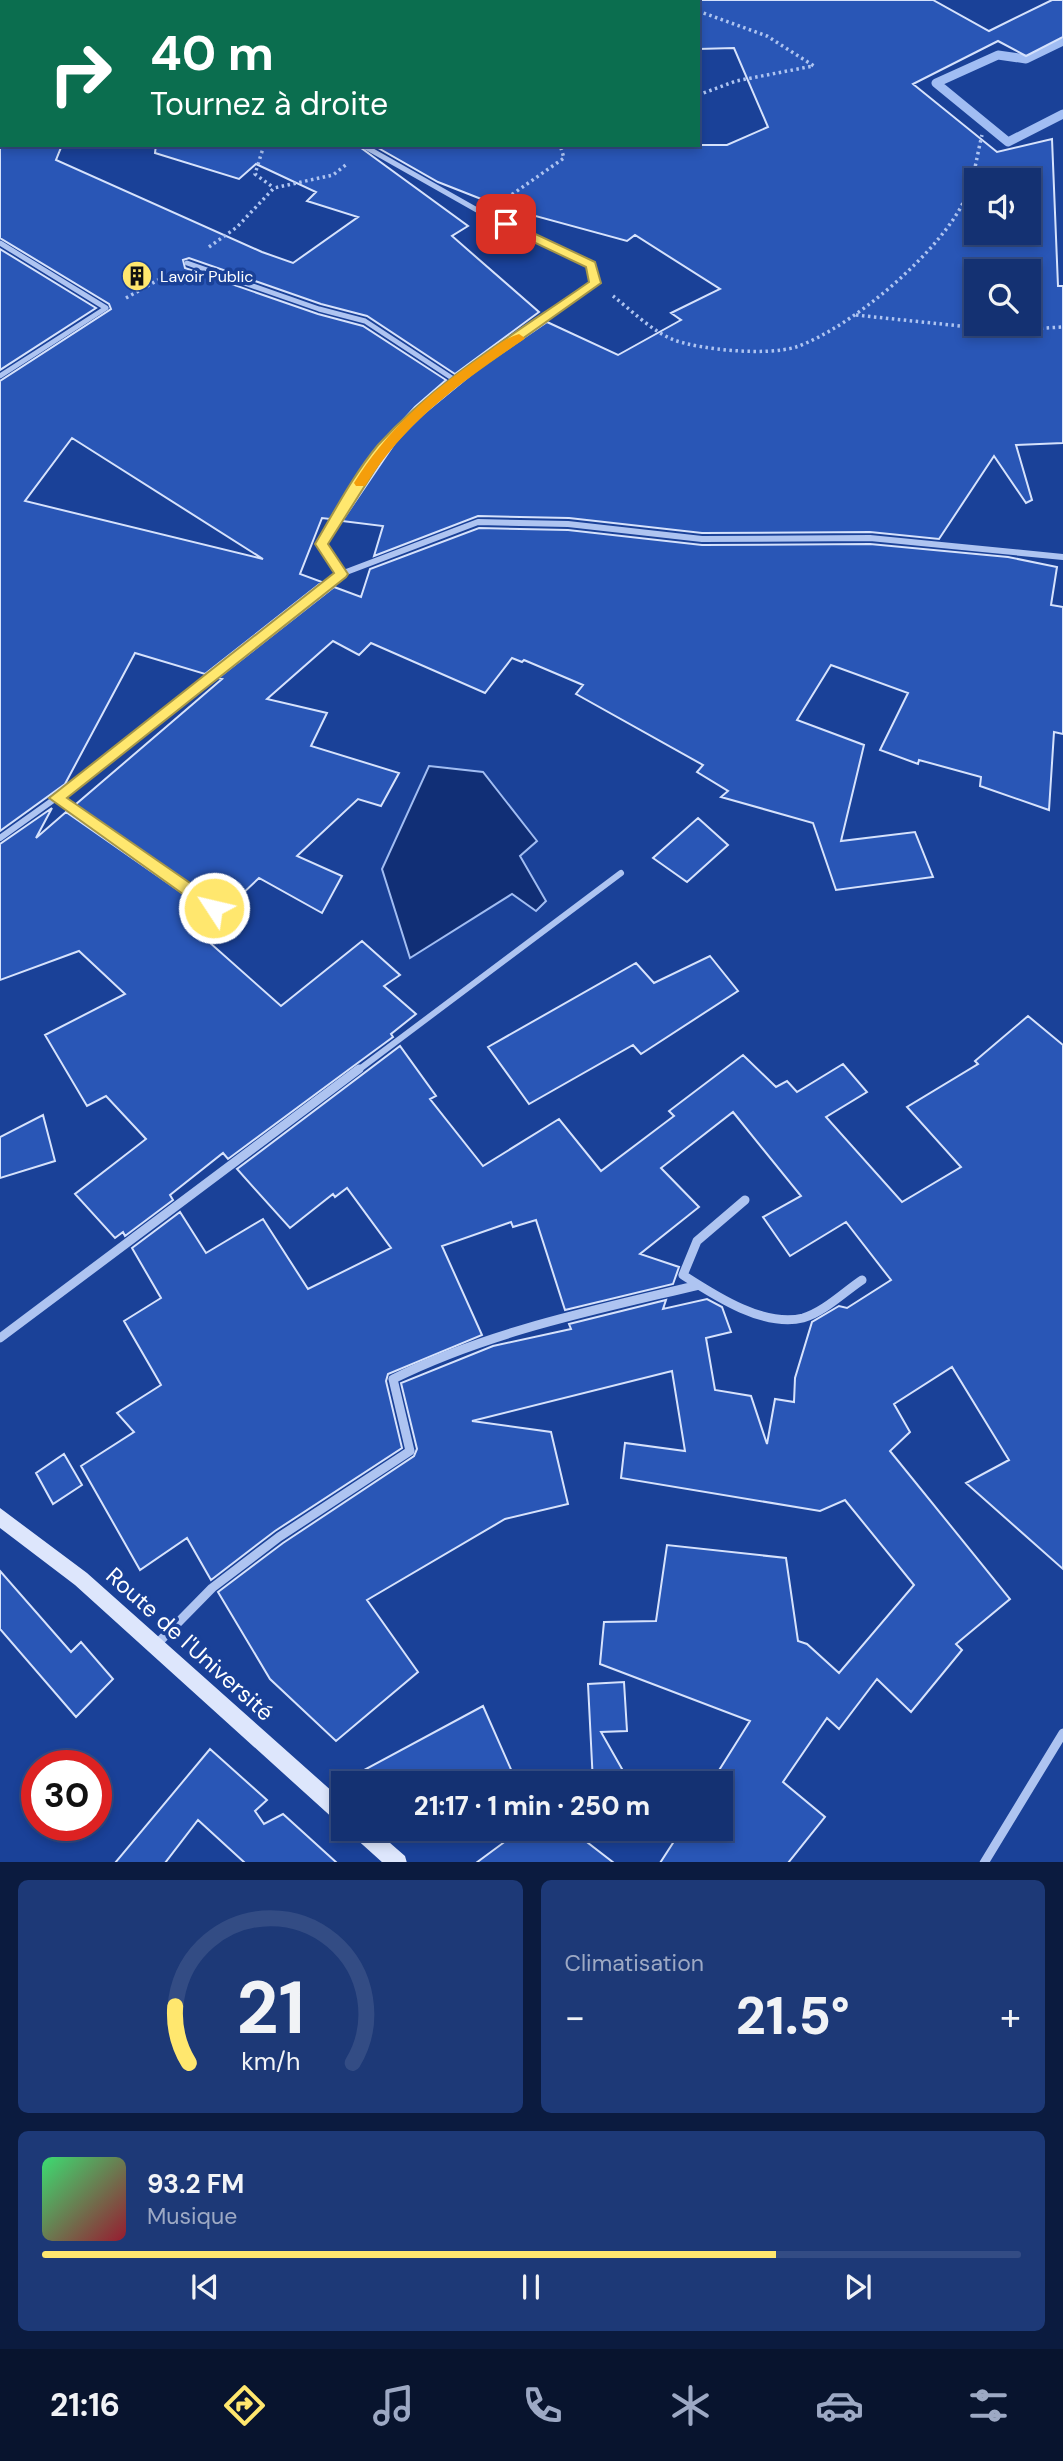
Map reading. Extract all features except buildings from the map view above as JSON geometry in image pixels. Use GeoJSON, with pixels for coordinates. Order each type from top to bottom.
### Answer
{"type":"FeatureCollection","features":[{"type":"Feature","properties":{"kind":"street"},"geometry":{"type":"LineString","coordinates":[[341,574],[321,544],[381,451],[416,413],[455,380],[595,283],[591,265],[485,214],[410,169],[365,147]]}},
{"type":"Feature","properties":{"kind":"street"},"geometry":{"type":"LineString","coordinates":[[0,243],[106,308],[0,376]]}},
{"type":"Feature","properties":{"kind":"street"},"geometry":{"type":"LineString","coordinates":[[187,263],[319,309],[365,320],[455,380]]}},
{"type":"Feature","properties":{"kind":"street"},"geometry":{"type":"LineString","coordinates":[[0,838],[56,798],[341,574],[478,522],[568,524],[702,539],[870,538],[1063,556]]}},
{"type":"Feature","properties":{"kind":"street"},"geometry":{"type":"LineString","coordinates":[[56,798],[214,908]]}},
{"type":"Feature","properties":{"kind":"street"},"geometry":{"type":"LineString","coordinates":[[0,1338],[621,873]]}},
{"type":"Feature","properties":{"kind":"street"},"geometry":{"type":"LineString","coordinates":[[745,1200],[697,1241],[683,1275],[771,1319],[803,1318],[862,1280]]}},
{"type":"Feature","properties":{"kind":"street"},"geometry":{"type":"LineString","coordinates":[[155,1647],[212,1588],[231,1573],[279,1537],[410,1451],[393,1379],[426,1360],[551,1322],[699,1285]]}},
{"type":"Feature","properties":{"kind":"street","name":"Route de l'Université"},"geometry":{"type":"LineString","coordinates":[[0,1517],[81,1579],[331,1803]]}},
{"type":"Feature","properties":{"kind":"street"},"geometry":{"type":"LineString","coordinates":[[985,1862],[1063,1733]]}},
{"type":"Feature","properties":{"kind":"street"},"geometry":{"type":"LineString","coordinates":[[373,1841],[397,1862]]}},
{"type":"Feature","properties":{"kind":"path"},"geometry":{"type":"LineString","coordinates":[[700,11],[767,36],[814,66],[736,81],[700,94]]}},
{"type":"Feature","properties":{"kind":"path"},"geometry":{"type":"LineString","coordinates":[[595,283],[671,339],[695,346],[762,351],[795,347],[855,315],[935,246],[966,197],[982,135]]}},
{"type":"Feature","properties":{"kind":"path"},"geometry":{"type":"LineString","coordinates":[[263,147],[255,174],[274,188],[333,175],[365,147]]}},
{"type":"Feature","properties":{"kind":"path"},"geometry":{"type":"LineString","coordinates":[[485,214],[564,158],[561,147]]}},
{"type":"Feature","properties":{"kind":"path"},"geometry":{"type":"LineString","coordinates":[[855,315],[964,325]]}},
{"type":"Feature","properties":{"kind":"path"},"geometry":{"type":"LineString","coordinates":[[1041,328],[1063,327]]}},
{"type":"Feature","properties":{"kind":"water"},"geometry":{"type":"Polygon","coordinates":[[[429,766],[483,772],[537,841],[520,856],[546,901],[536,911],[512,894],[410,958],[382,869],[429,766]]]}},
{"type":"Feature","properties":{"kind":"waterway"},"geometry":{"type":"LineString","coordinates":[[1063,41],[1026,59],[998,55],[936,83],[1008,142],[1063,114]]}},
{"type":"Feature","properties":{"kind":"slow traffic"},"geometry":{"type":"LineString","coordinates":[[360,483],[381,451],[416,413],[455,380],[519,338]]}},
{"type":"Feature","properties":{"kind":"place","name":"Lavoir Public"},"geometry":{"type":"Point","coordinates":[137,276]}},
{"type":"Feature","properties":{"kind":"route"},"geometry":{"type":"LineString","coordinates":[[214,908],[56,798],[341,574],[321,544],[381,451],[416,413],[455,380],[489,359],[595,283],[591,265],[506,224]]}}]}
